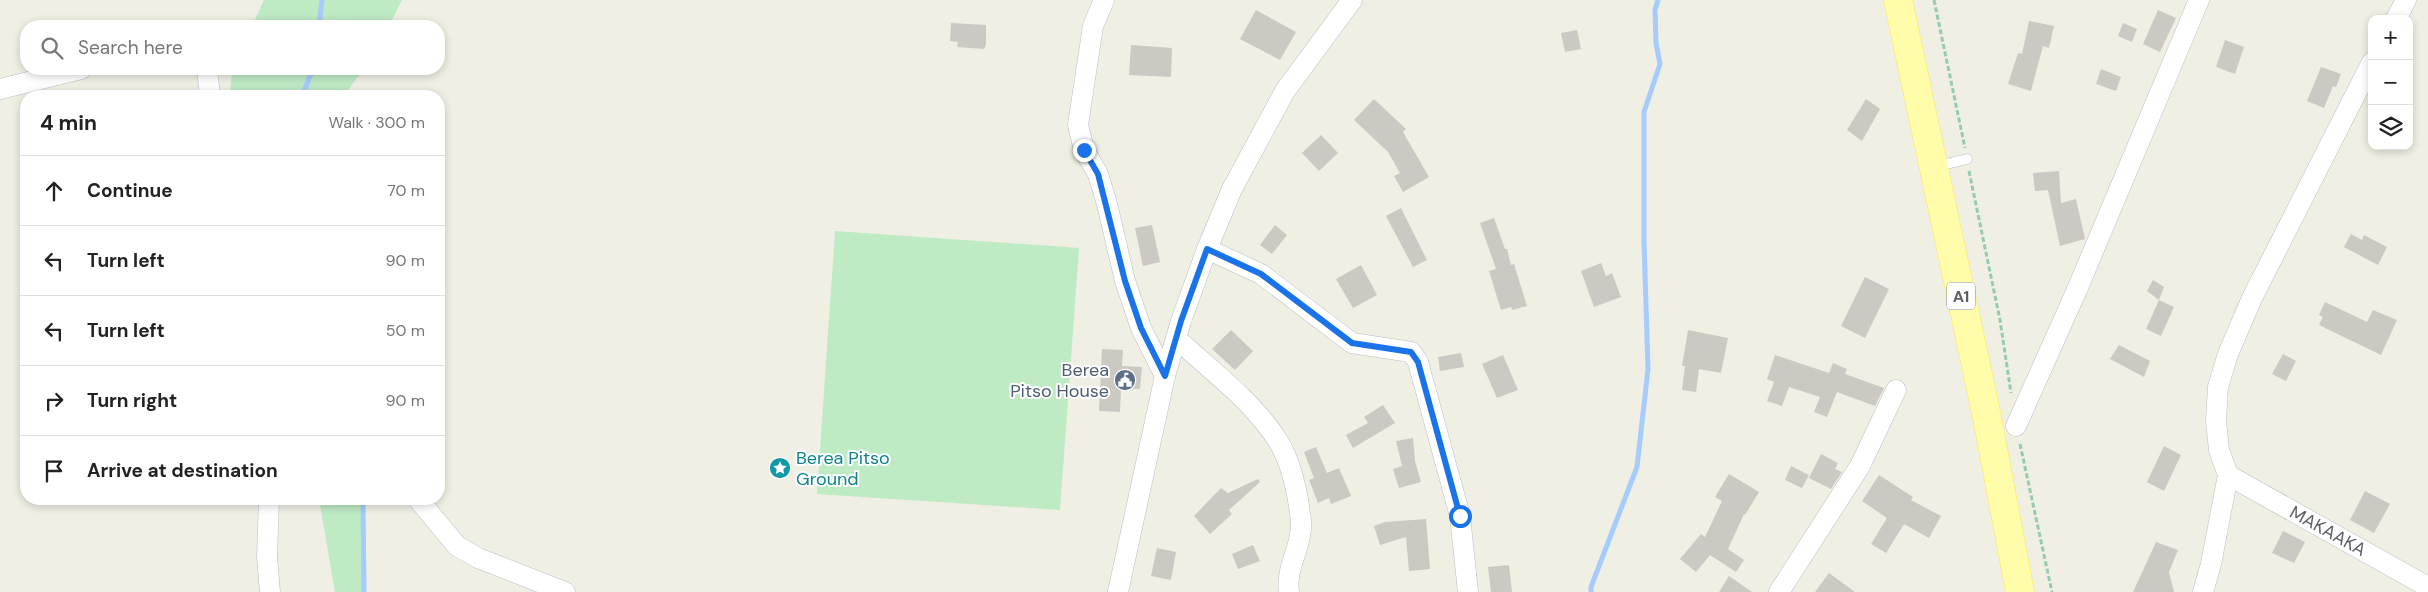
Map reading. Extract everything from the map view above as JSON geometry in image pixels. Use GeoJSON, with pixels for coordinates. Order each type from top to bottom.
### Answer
{"type":"FeatureCollection","features":[{"type":"Feature","properties":{"kind":"main road","name":"A1"},"geometry":{"type":"LineString","coordinates":[[1898,0],[1987,417],[2020,592]]}},
{"type":"Feature","properties":{"kind":"street"},"geometry":{"type":"LineString","coordinates":[[1104,0],[1093,26],[1078,125],[1084,150],[1098,174],[1125,281],[1141,328],[1165,376]]}},
{"type":"Feature","properties":{"kind":"street"},"geometry":{"type":"LineString","coordinates":[[1114,591],[1165,376],[1207,249],[1232,189],[1285,91],[1352,0]]}},
{"type":"Feature","properties":{"kind":"street"},"geometry":{"type":"LineString","coordinates":[[2016,426],[2076,292],[2199,0]]}},
{"type":"Feature","properties":{"kind":"street"},"geometry":{"type":"LineString","coordinates":[[2398,15],[2406,0]]}},
{"type":"Feature","properties":{"kind":"street"},"geometry":{"type":"LineString","coordinates":[[2202,592],[2211,564],[2228,475],[2219,450],[2216,421],[2218,387],[2228,354],[2252,298],[2368,70]]}},
{"type":"Feature","properties":{"kind":"street"},"geometry":{"type":"LineString","coordinates":[[0,89],[57,75]]}},
{"type":"Feature","properties":{"kind":"street"},"geometry":{"type":"LineString","coordinates":[[207,75],[209,90]]}},
{"type":"Feature","properties":{"kind":"street"},"geometry":{"type":"LineString","coordinates":[[1207,249],[1261,274],[1352,343],[1411,352],[1418,362],[1460,516],[1468,592]]}},
{"type":"Feature","properties":{"kind":"street"},"geometry":{"type":"LineString","coordinates":[[1176,338],[1241,399],[1278,442],[1296,491],[1301,524],[1288,574],[1289,592]]}},
{"type":"Feature","properties":{"kind":"street"},"geometry":{"type":"LineString","coordinates":[[1779,592],[1860,466],[1896,390]]}},
{"type":"Feature","properties":{"kind":"street","name":"MAKAAKA"},"geometry":{"type":"LineString","coordinates":[[2228,475],[2428,587]]}},
{"type":"Feature","properties":{"kind":"street"},"geometry":{"type":"LineString","coordinates":[[268,505],[267,556],[270,592]]}},
{"type":"Feature","properties":{"kind":"street"},"geometry":{"type":"LineString","coordinates":[[423,505],[457,546],[478,558],[565,592]]}},
{"type":"Feature","properties":{"kind":"lane"},"geometry":{"type":"LineString","coordinates":[[1933,167],[1967,159]]}},
{"type":"Feature","properties":{"kind":"path"},"geometry":{"type":"LineString","coordinates":[[1934,0],[2000,320],[2016,426],[2052,592]]}},
{"type":"Feature","properties":{"kind":"green space"},"geometry":{"type":"Polygon","coordinates":[[[264,0],[402,0],[392,20],[255,20],[264,0]]]}},
{"type":"Feature","properties":{"kind":"green space"},"geometry":{"type":"Polygon","coordinates":[[[232,75],[359,75],[348,90],[230,90],[232,75]]]}},
{"type":"Feature","properties":{"kind":"green space"},"geometry":{"type":"Polygon","coordinates":[[[835,231],[1079,248],[1060,510],[817,494],[835,231]]]}},
{"type":"Feature","properties":{"kind":"green space"},"geometry":{"type":"Polygon","coordinates":[[[320,505],[364,505],[366,592],[335,592],[320,505]]]}},
{"type":"Feature","properties":{"kind":"building"},"geometry":{"type":"Polygon","coordinates":[[[1256,10],[1296,32],[1280,60],[1240,39],[1256,10]]]}},
{"type":"Feature","properties":{"kind":"building"},"geometry":{"type":"Polygon","coordinates":[[[2158,10],[2176,18],[2160,52],[2143,44],[2158,10]]]}},
{"type":"Feature","properties":{"kind":"building"},"geometry":{"type":"Polygon","coordinates":[[[2029,21],[2054,26],[2049,48],[2043,46],[2031,91],[2008,84],[2018,53],[2022,54],[2029,21]]]}},
{"type":"Feature","properties":{"kind":"building"},"geometry":{"type":"Polygon","coordinates":[[[951,23],[986,25],[986,45],[984,49],[957,47],[958,42],[950,41],[951,23]]]}},
{"type":"Feature","properties":{"kind":"building"},"geometry":{"type":"Polygon","coordinates":[[[2123,23],[2137,29],[2132,42],[2118,36],[2123,23]]]}},
{"type":"Feature","properties":{"kind":"building"},"geometry":{"type":"Polygon","coordinates":[[[1577,30],[1581,49],[1565,52],[1561,33],[1577,30]]]}},
{"type":"Feature","properties":{"kind":"building"},"geometry":{"type":"Polygon","coordinates":[[[2225,40],[2244,47],[2235,74],[2216,67],[2225,40]]]}},
{"type":"Feature","properties":{"kind":"building"},"geometry":{"type":"Polygon","coordinates":[[[1131,45],[1172,48],[1171,77],[1129,75],[1131,45]]]}},
{"type":"Feature","properties":{"kind":"building"},"geometry":{"type":"Polygon","coordinates":[[[2321,67],[2341,74],[2336,87],[2333,86],[2324,108],[2307,101],[2321,67]]]}},
{"type":"Feature","properties":{"kind":"building"},"geometry":{"type":"Polygon","coordinates":[[[2101,69],[2121,77],[2116,91],[2096,84],[2101,69]]]}},
{"type":"Feature","properties":{"kind":"building"},"geometry":{"type":"Polygon","coordinates":[[[1374,99],[1406,129],[1403,132],[1429,177],[1403,192],[1394,176],[1400,173],[1388,152],[1354,120],[1374,99]]]}},
{"type":"Feature","properties":{"kind":"building"},"geometry":{"type":"Polygon","coordinates":[[[1866,99],[1880,109],[1862,141],[1847,130],[1866,99]]]}},
{"type":"Feature","properties":{"kind":"building"},"geometry":{"type":"Polygon","coordinates":[[[1321,135],[1338,153],[1319,171],[1302,153],[1321,135]]]}},
{"type":"Feature","properties":{"kind":"building"},"geometry":{"type":"Polygon","coordinates":[[[2059,171],[2061,203],[2076,199],[2085,239],[2060,246],[2048,190],[2035,191],[2033,173],[2059,171]]]}},
{"type":"Feature","properties":{"kind":"building"},"geometry":{"type":"Polygon","coordinates":[[[1401,208],[1427,260],[1413,267],[1386,216],[1401,208]]]}},
{"type":"Feature","properties":{"kind":"building"},"geometry":{"type":"Polygon","coordinates":[[[1494,218],[1505,249],[1507,249],[1511,265],[1514,264],[1527,306],[1512,310],[1511,307],[1501,310],[1489,271],[1496,269],[1480,223],[1494,218]]]}},
{"type":"Feature","properties":{"kind":"building"},"geometry":{"type":"Polygon","coordinates":[[[1152,225],[1160,262],[1143,266],[1135,228],[1152,225]]]}},
{"type":"Feature","properties":{"kind":"building"},"geometry":{"type":"Polygon","coordinates":[[[1275,225],[1287,235],[1272,254],[1260,245],[1275,225]]]}},
{"type":"Feature","properties":{"kind":"building"},"geometry":{"type":"Polygon","coordinates":[[[2351,234],[2362,240],[2364,235],[2387,247],[2378,265],[2344,247],[2351,234]]]}},
{"type":"Feature","properties":{"kind":"building"},"geometry":{"type":"Polygon","coordinates":[[[1601,263],[1606,276],[1612,273],[1621,297],[1594,307],[1581,271],[1601,263]]]}},
{"type":"Feature","properties":{"kind":"building"},"geometry":{"type":"Polygon","coordinates":[[[1361,265],[1377,295],[1353,308],[1336,279],[1361,265]]]}},
{"type":"Feature","properties":{"kind":"building"},"geometry":{"type":"Polygon","coordinates":[[[1865,277],[1889,289],[1865,338],[1841,326],[1865,277]]]}},
{"type":"Feature","properties":{"kind":"building"},"geometry":{"type":"Polygon","coordinates":[[[2153,280],[2164,287],[2159,300],[2147,291],[2153,280]]]}},
{"type":"Feature","properties":{"kind":"building"},"geometry":{"type":"Polygon","coordinates":[[[2159,300],[2174,307],[2161,336],[2146,329],[2159,300]]]}},
{"type":"Feature","properties":{"kind":"building"},"geometry":{"type":"Polygon","coordinates":[[[2325,302],[2367,322],[2373,310],[2397,320],[2381,355],[2319,325],[2323,317],[2319,315],[2325,302]]]}},
{"type":"Feature","properties":{"kind":"building"},"geometry":{"type":"Polygon","coordinates":[[[1231,330],[1253,351],[1235,370],[1212,349],[1231,330]]]}},
{"type":"Feature","properties":{"kind":"building"},"geometry":{"type":"Polygon","coordinates":[[[1688,330],[1728,338],[1721,373],[1699,369],[1696,392],[1682,390],[1685,366],[1682,366],[1688,330]]]}},
{"type":"Feature","properties":{"kind":"building"},"geometry":{"type":"Polygon","coordinates":[[[2119,345],[2150,361],[2144,377],[2110,359],[2119,345]]]}},
{"type":"Feature","properties":{"kind":"building"},"geometry":{"type":"Polygon","coordinates":[[[1102,349],[1123,350],[1122,366],[1142,367],[1140,389],[1121,388],[1120,412],[1099,411],[1102,349]]]}},
{"type":"Feature","properties":{"kind":"building"},"geometry":{"type":"Polygon","coordinates":[[[1461,353],[1464,367],[1440,371],[1438,357],[1461,353]]]}},
{"type":"Feature","properties":{"kind":"building"},"geometry":{"type":"Polygon","coordinates":[[[2283,354],[2296,361],[2286,381],[2272,374],[2283,354]]]}},
{"type":"Feature","properties":{"kind":"building"},"geometry":{"type":"Polygon","coordinates":[[[1503,355],[1518,390],[1497,398],[1482,364],[1503,355]]]}},
{"type":"Feature","properties":{"kind":"building"},"geometry":{"type":"Polygon","coordinates":[[[1775,355],[1829,373],[1833,363],[1847,369],[1845,374],[1884,388],[1875,406],[1837,392],[1827,417],[1814,412],[1820,397],[1789,387],[1782,406],[1767,401],[1774,382],[1767,379],[1775,355]]]}},
{"type":"Feature","properties":{"kind":"building"},"geometry":{"type":"Polygon","coordinates":[[[1383,405],[1395,423],[1353,448],[1346,435],[1368,423],[1364,417],[1383,405]]]}},
{"type":"Feature","properties":{"kind":"building"},"geometry":{"type":"Polygon","coordinates":[[[1413,438],[1415,461],[1421,482],[1399,488],[1393,469],[1402,466],[1396,441],[1413,438]]]}},
{"type":"Feature","properties":{"kind":"building"},"geometry":{"type":"Polygon","coordinates":[[[2164,446],[2181,455],[2164,491],[2147,482],[2164,446]]]}},
{"type":"Feature","properties":{"kind":"building"},"geometry":{"type":"Polygon","coordinates":[[[1316,447],[1327,473],[1339,468],[1351,496],[1331,504],[1329,498],[1318,503],[1309,480],[1314,478],[1304,452],[1316,447]]]}},
{"type":"Feature","properties":{"kind":"building"},"geometry":{"type":"Polygon","coordinates":[[[1821,454],[1838,463],[1835,469],[1842,472],[1831,489],[1809,478],[1821,454]]]}},
{"type":"Feature","properties":{"kind":"building"},"geometry":{"type":"Polygon","coordinates":[[[1791,466],[1809,475],[1802,488],[1785,480],[1791,466]]]}},
{"type":"Feature","properties":{"kind":"building"},"geometry":{"type":"Polygon","coordinates":[[[1729,474],[1759,492],[1744,514],[1728,549],[1744,560],[1736,572],[1710,555],[1696,572],[1680,559],[1701,534],[1705,537],[1722,501],[1715,497],[1729,474]]]}},
{"type":"Feature","properties":{"kind":"building"},"geometry":{"type":"Polygon","coordinates":[[[1879,475],[1913,497],[1911,500],[1941,516],[1929,538],[1904,524],[1886,553],[1871,544],[1887,518],[1862,501],[1879,475]]]}},
{"type":"Feature","properties":{"kind":"building"},"geometry":{"type":"Polygon","coordinates":[[[1258,479],[1260,482],[1229,510],[1232,514],[1210,534],[1194,516],[1221,488],[1228,493],[1258,479]]]}},
{"type":"Feature","properties":{"kind":"building"},"geometry":{"type":"Polygon","coordinates":[[[2365,491],[2390,504],[2374,533],[2350,520],[2365,491]]]}},
{"type":"Feature","properties":{"kind":"building"},"geometry":{"type":"Polygon","coordinates":[[[1426,519],[1430,569],[1409,571],[1406,537],[1380,545],[1374,526],[1385,522],[1426,519]]]}},
{"type":"Feature","properties":{"kind":"building"},"geometry":{"type":"Polygon","coordinates":[[[2283,531],[2305,542],[2294,563],[2272,553],[2283,531]]]}},
{"type":"Feature","properties":{"kind":"building"},"geometry":{"type":"Polygon","coordinates":[[[2156,542],[2178,550],[2169,572],[2174,592],[2133,592],[2156,542]]]}},
{"type":"Feature","properties":{"kind":"building"},"geometry":{"type":"Polygon","coordinates":[[[1253,545],[1260,561],[1238,569],[1232,554],[1253,545]]]}},
{"type":"Feature","properties":{"kind":"building"},"geometry":{"type":"Polygon","coordinates":[[[1157,548],[1176,552],[1171,580],[1151,576],[1157,548]]]}},
{"type":"Feature","properties":{"kind":"building"},"geometry":{"type":"Polygon","coordinates":[[[1509,565],[1512,592],[1491,592],[1488,567],[1509,565]]]}},
{"type":"Feature","properties":{"kind":"building"},"geometry":{"type":"Polygon","coordinates":[[[1829,573],[1855,592],[1815,592],[1829,573]]]}},
{"type":"Feature","properties":{"kind":"building"},"geometry":{"type":"Polygon","coordinates":[[[1729,576],[1752,592],[1719,592],[1729,576]]]}},
{"type":"Feature","properties":{"kind":"waterway"},"geometry":{"type":"LineString","coordinates":[[320,20],[322,0]]}},
{"type":"Feature","properties":{"kind":"waterway"},"geometry":{"type":"LineString","coordinates":[[1591,592],[1591,587],[1637,467],[1648,369],[1644,242],[1644,112],[1660,64],[1656,43],[1655,10],[1658,0]]}},
{"type":"Feature","properties":{"kind":"waterway"},"geometry":{"type":"LineString","coordinates":[[304,90],[311,75]]}},
{"type":"Feature","properties":{"kind":"waterway"},"geometry":{"type":"LineString","coordinates":[[363,505],[364,592]]}},
{"type":"Feature","properties":{"kind":"place","name":"Berea Pitso House"},"geometry":{"type":"Point","coordinates":[1125,380]}},
{"type":"Feature","properties":{"kind":"place","name":"Berea Pitso Ground"},"geometry":{"type":"Point","coordinates":[780,468]}},
{"type":"Feature","properties":{"kind":"route"},"geometry":{"type":"LineString","coordinates":[[1084,150],[1098,174],[1125,281],[1141,328],[1165,376],[1181,321],[1207,249],[1261,274],[1296,298],[1352,343],[1411,352],[1418,362],[1460,516]]}}]}
